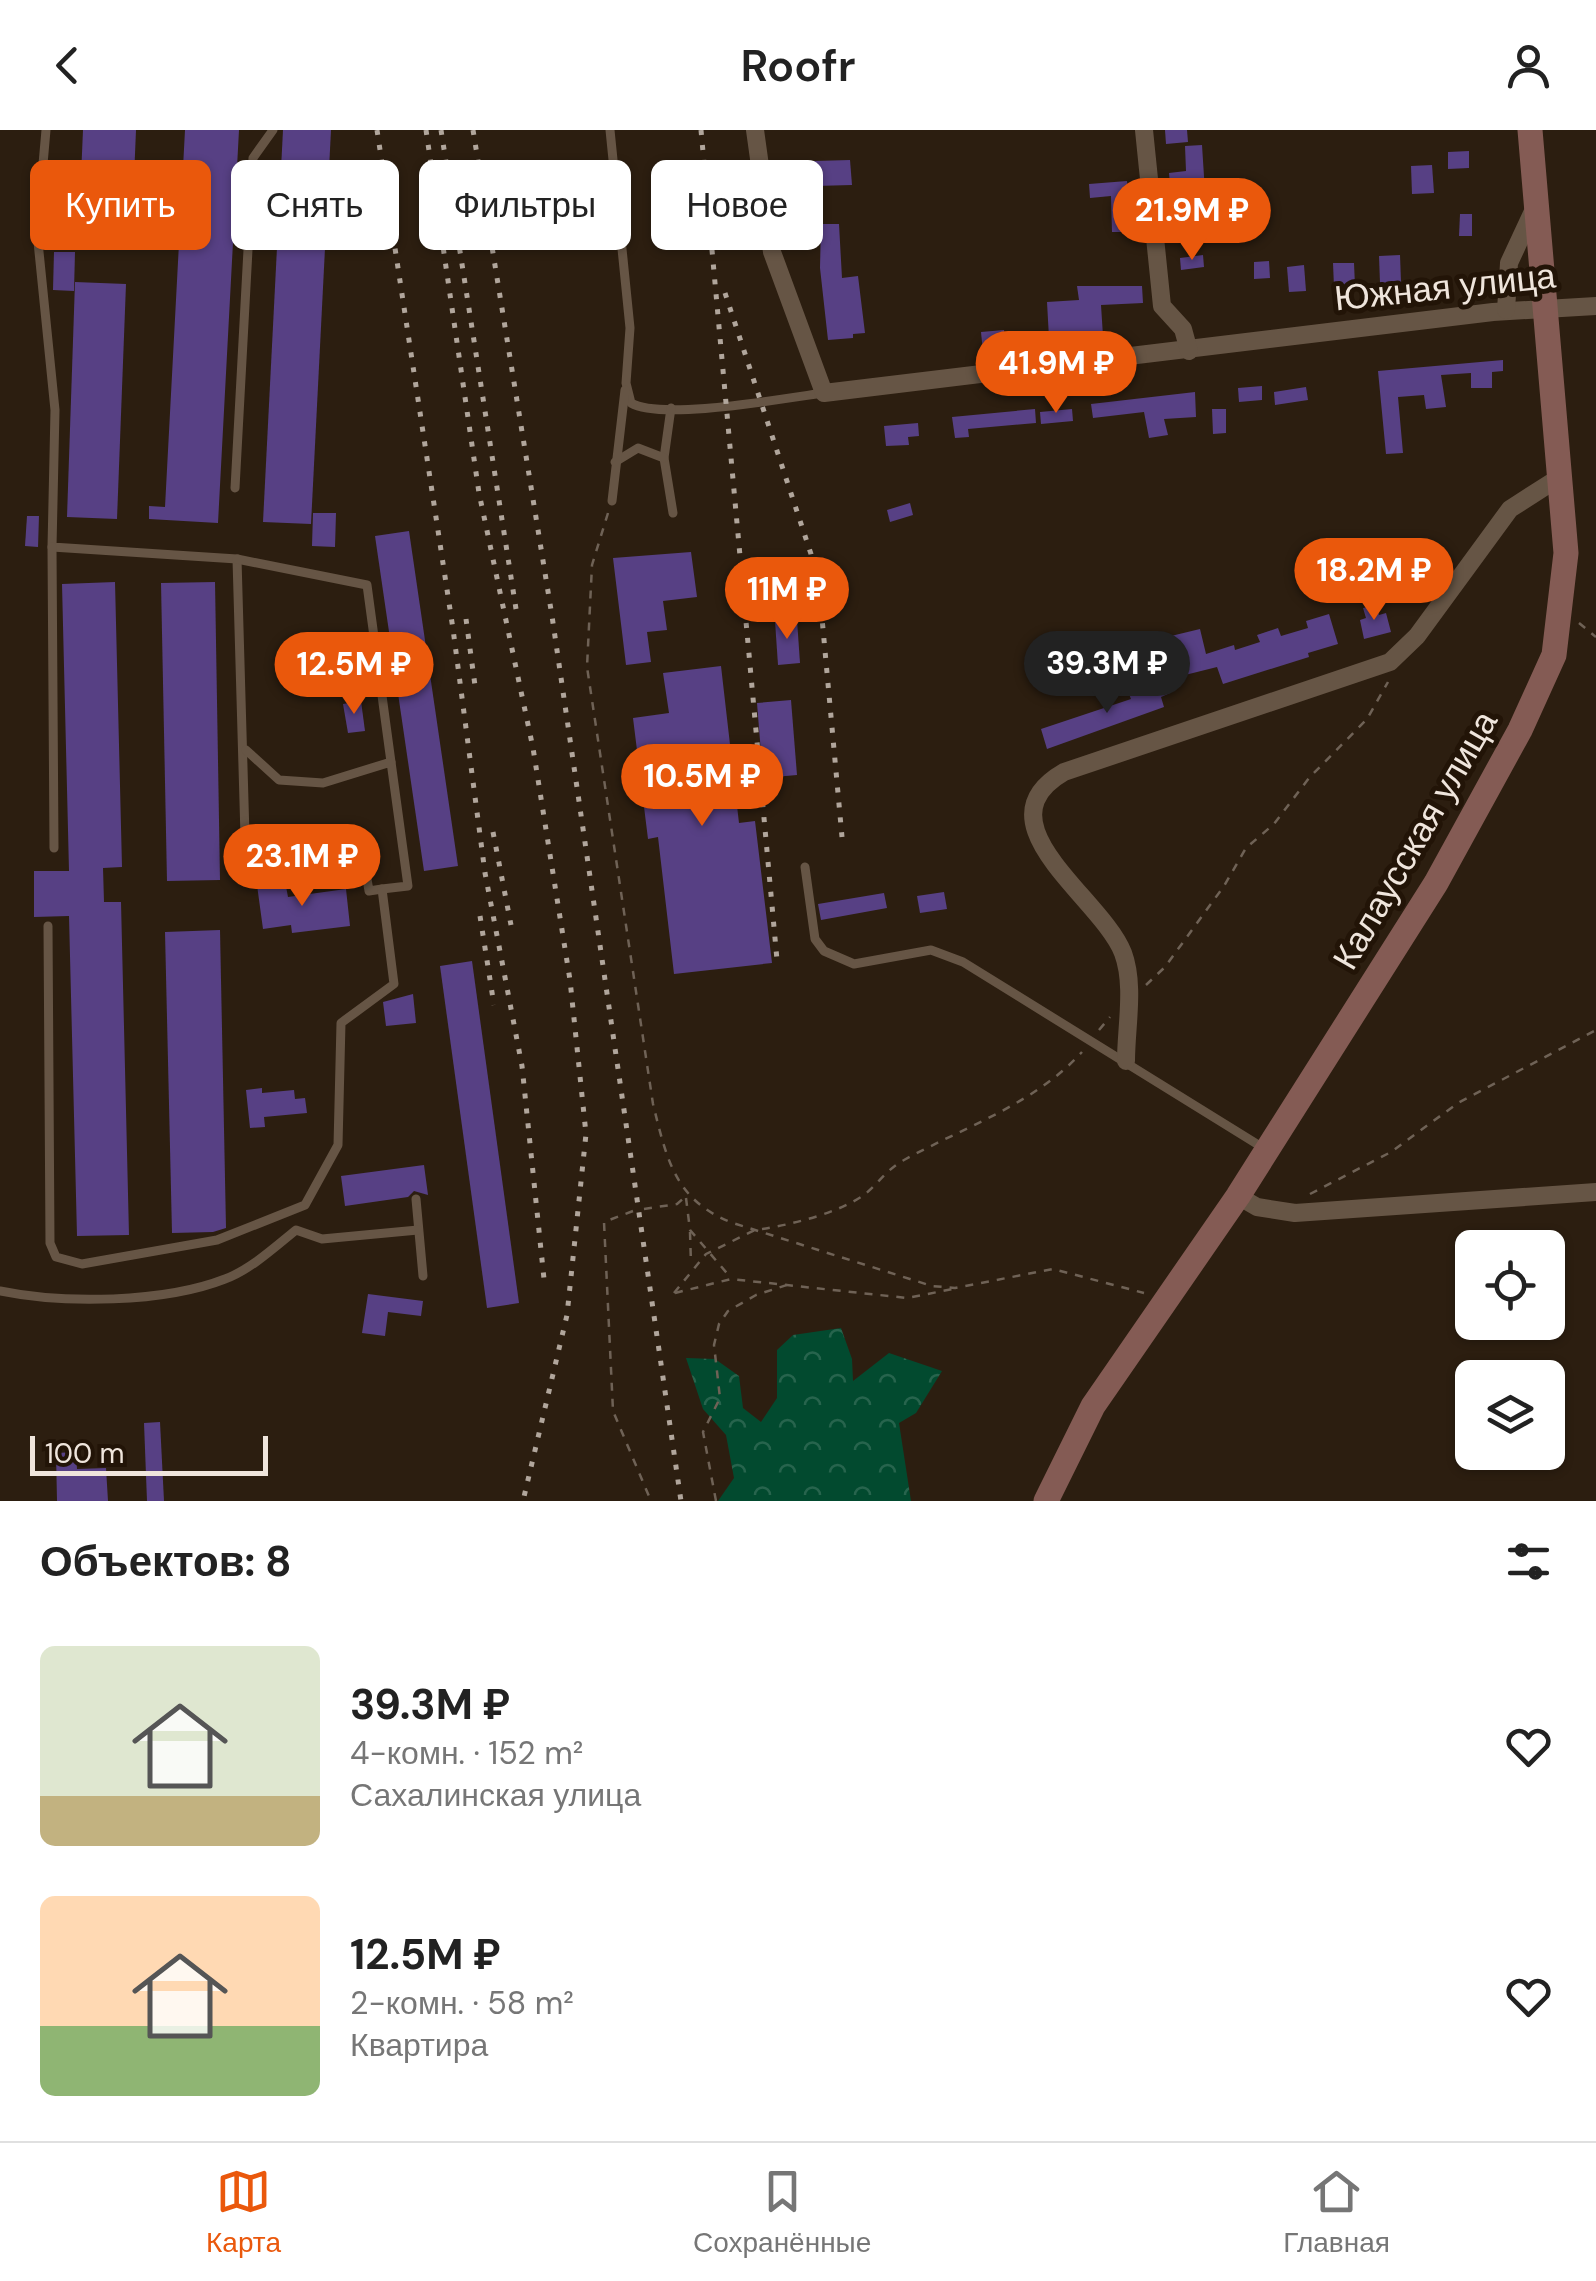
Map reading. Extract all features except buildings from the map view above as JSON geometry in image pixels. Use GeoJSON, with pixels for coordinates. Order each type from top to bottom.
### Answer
{"type":"FeatureCollection","features":[{"type":"Feature","properties":{"kind":"street"},"geometry":{"type":"LineString","coordinates":[[755,130],[772,252],[824,393]]}},
{"type":"Feature","properties":{"kind":"street"},"geometry":{"type":"LineString","coordinates":[[1144,130],[1162,306],[1183,329],[1189,351]]}},
{"type":"Feature","properties":{"kind":"street","name":"Калаусская улица"},"geometry":{"type":"LineString","coordinates":[[1046,1501],[1071,1443],[1164,1299],[1238,1196],[1436,883],[1539,693],[1554,655],[1565,592],[1560,476],[1530,130]]}},
{"type":"Feature","properties":{"kind":"street"},"geometry":{"type":"LineString","coordinates":[[1506,310],[1509,263],[1536,206]]}},
{"type":"Feature","properties":{"kind":"street","name":"Южная улица"},"geometry":{"type":"LineString","coordinates":[[824,393],[1506,310],[1596,306]]}},
{"type":"Feature","properties":{"kind":"street"},"geometry":{"type":"LineString","coordinates":[[1126,1061],[1128,996],[1123,953],[1038,836],[1032,807],[1036,793],[1064,772],[1390,662],[1417,636],[1510,509],[1560,476]]}},
{"type":"Feature","properties":{"kind":"street"},"geometry":{"type":"LineString","coordinates":[[1238,1196],[1278,1210],[1360,1210],[1596,1192]]}},
{"type":"Feature","properties":{"kind":"lane"},"geometry":{"type":"LineString","coordinates":[[46,130],[36,232],[55,410],[54,848]]}},
{"type":"Feature","properties":{"kind":"lane"},"geometry":{"type":"LineString","coordinates":[[235,488],[253,158],[272,130]]}},
{"type":"Feature","properties":{"kind":"lane"},"geometry":{"type":"LineString","coordinates":[[610,130],[630,328],[612,501]]}},
{"type":"Feature","properties":{"kind":"lane"},"geometry":{"type":"LineString","coordinates":[[626,383],[627,396],[637,406],[671,408],[824,393]]}},
{"type":"Feature","properties":{"kind":"lane"},"geometry":{"type":"LineString","coordinates":[[671,408],[664,458],[673,513]]}},
{"type":"Feature","properties":{"kind":"lane"},"geometry":{"type":"LineString","coordinates":[[615,462],[638,448],[664,458]]}},
{"type":"Feature","properties":{"kind":"lane"},"geometry":{"type":"LineString","coordinates":[[52,547],[237,559],[367,586],[408,886],[369,890],[366,872],[293,881],[292,865],[246,870],[242,794],[246,750],[237,559]]}},
{"type":"Feature","properties":{"kind":"lane"},"geometry":{"type":"LineString","coordinates":[[246,750],[279,780],[323,783],[390,762]]}},
{"type":"Feature","properties":{"kind":"lane"},"geometry":{"type":"LineString","coordinates":[[806,866],[814,939],[824,951],[854,964],[931,950],[964,962],[1267,1150]]}},
{"type":"Feature","properties":{"kind":"lane"},"geometry":{"type":"LineString","coordinates":[[48,926],[50,1243],[56,1257],[82,1264],[217,1240],[305,1205],[338,1145],[341,1024],[394,984],[382,889]]}},
{"type":"Feature","properties":{"kind":"lane"},"geometry":{"type":"LineString","coordinates":[[416,1199],[422,1276]]}},
{"type":"Feature","properties":{"kind":"lane"},"geometry":{"type":"LineString","coordinates":[[0,1291],[32,1298],[171,1292],[227,1279],[296,1230],[322,1239],[418,1230]]}},
{"type":"Feature","properties":{"kind":"path"},"geometry":{"type":"LineString","coordinates":[[612,501],[592,565],[587,667],[650,1088],[663,1144],[686,1196],[692,1266]]}},
{"type":"Feature","properties":{"kind":"path"},"geometry":{"type":"LineString","coordinates":[[1164,1299],[1053,1270],[906,1298],[732,1279],[674,1294],[692,1266],[706,1254],[758,1229],[814,1218],[866,1194],[902,1160],[1009,1108],[1062,1070],[1128,996],[1165,967],[1239,865],[1246,848],[1274,824],[1309,778],[1367,720],[1389,682]]}},
{"type":"Feature","properties":{"kind":"path"},"geometry":{"type":"LineString","coordinates":[[1278,1210],[1391,1152],[1458,1103],[1596,1030]]}},
{"type":"Feature","properties":{"kind":"path"},"geometry":{"type":"LineString","coordinates":[[644,1210],[677,1204],[686,1196]]}},
{"type":"Feature","properties":{"kind":"path"},"geometry":{"type":"LineString","coordinates":[[686,1196],[717,1217],[932,1286],[955,1288]]}},
{"type":"Feature","properties":{"kind":"path"},"geometry":{"type":"LineString","coordinates":[[633,1211],[604,1222],[605,1283],[613,1411],[650,1501]]}},
{"type":"Feature","properties":{"kind":"path"},"geometry":{"type":"LineString","coordinates":[[690,1230],[706,1254],[732,1279]]}},
{"type":"Feature","properties":{"kind":"path"},"geometry":{"type":"LineString","coordinates":[[716,1501],[703,1432],[720,1398],[714,1345],[719,1324],[728,1311],[756,1295],[792,1283]]}},
{"type":"Feature","properties":{"kind":"green space"},"geometry":{"type":"Polygon","coordinates":[[[841,1328],[852,1359],[853,1381],[889,1353],[942,1371],[916,1413],[899,1423],[911,1501],[718,1501],[734,1478],[726,1435],[703,1409],[686,1358],[715,1359],[739,1376],[743,1408],[761,1422],[777,1398],[777,1350],[793,1335],[841,1328]]]}},
{"type":"Feature","properties":{"kind":"railway"},"geometry":{"type":"LineString","coordinates":[[377,130],[453,629],[485,873],[522,1066],[544,1279]]}},
{"type":"Feature","properties":{"kind":"railway"},"geometry":{"type":"LineString","coordinates":[[426,130],[479,493],[533,748],[570,980],[586,1134],[567,1315],[523,1501]]}},
{"type":"Feature","properties":{"kind":"railway"},"geometry":{"type":"LineString","coordinates":[[441,130],[516,609]]}},
{"type":"Feature","properties":{"kind":"railway"},"geometry":{"type":"LineString","coordinates":[[473,130],[552,616],[681,1501]]}},
{"type":"Feature","properties":{"kind":"railway"},"geometry":{"type":"LineString","coordinates":[[701,130],[777,960]]}},
{"type":"Feature","properties":{"kind":"railway"},"geometry":{"type":"LineString","coordinates":[[725,293],[811,554],[821,607],[842,837]]}},
{"type":"Feature","properties":{"kind":"railway"},"geometry":{"type":"LineString","coordinates":[[466,619],[476,693]]}},
{"type":"Feature","properties":{"kind":"railway"},"geometry":{"type":"LineString","coordinates":[[493,832],[511,925]]}},
{"type":"Feature","properties":{"kind":"railway"},"geometry":{"type":"LineString","coordinates":[[480,916],[494,1005]]}}]}
